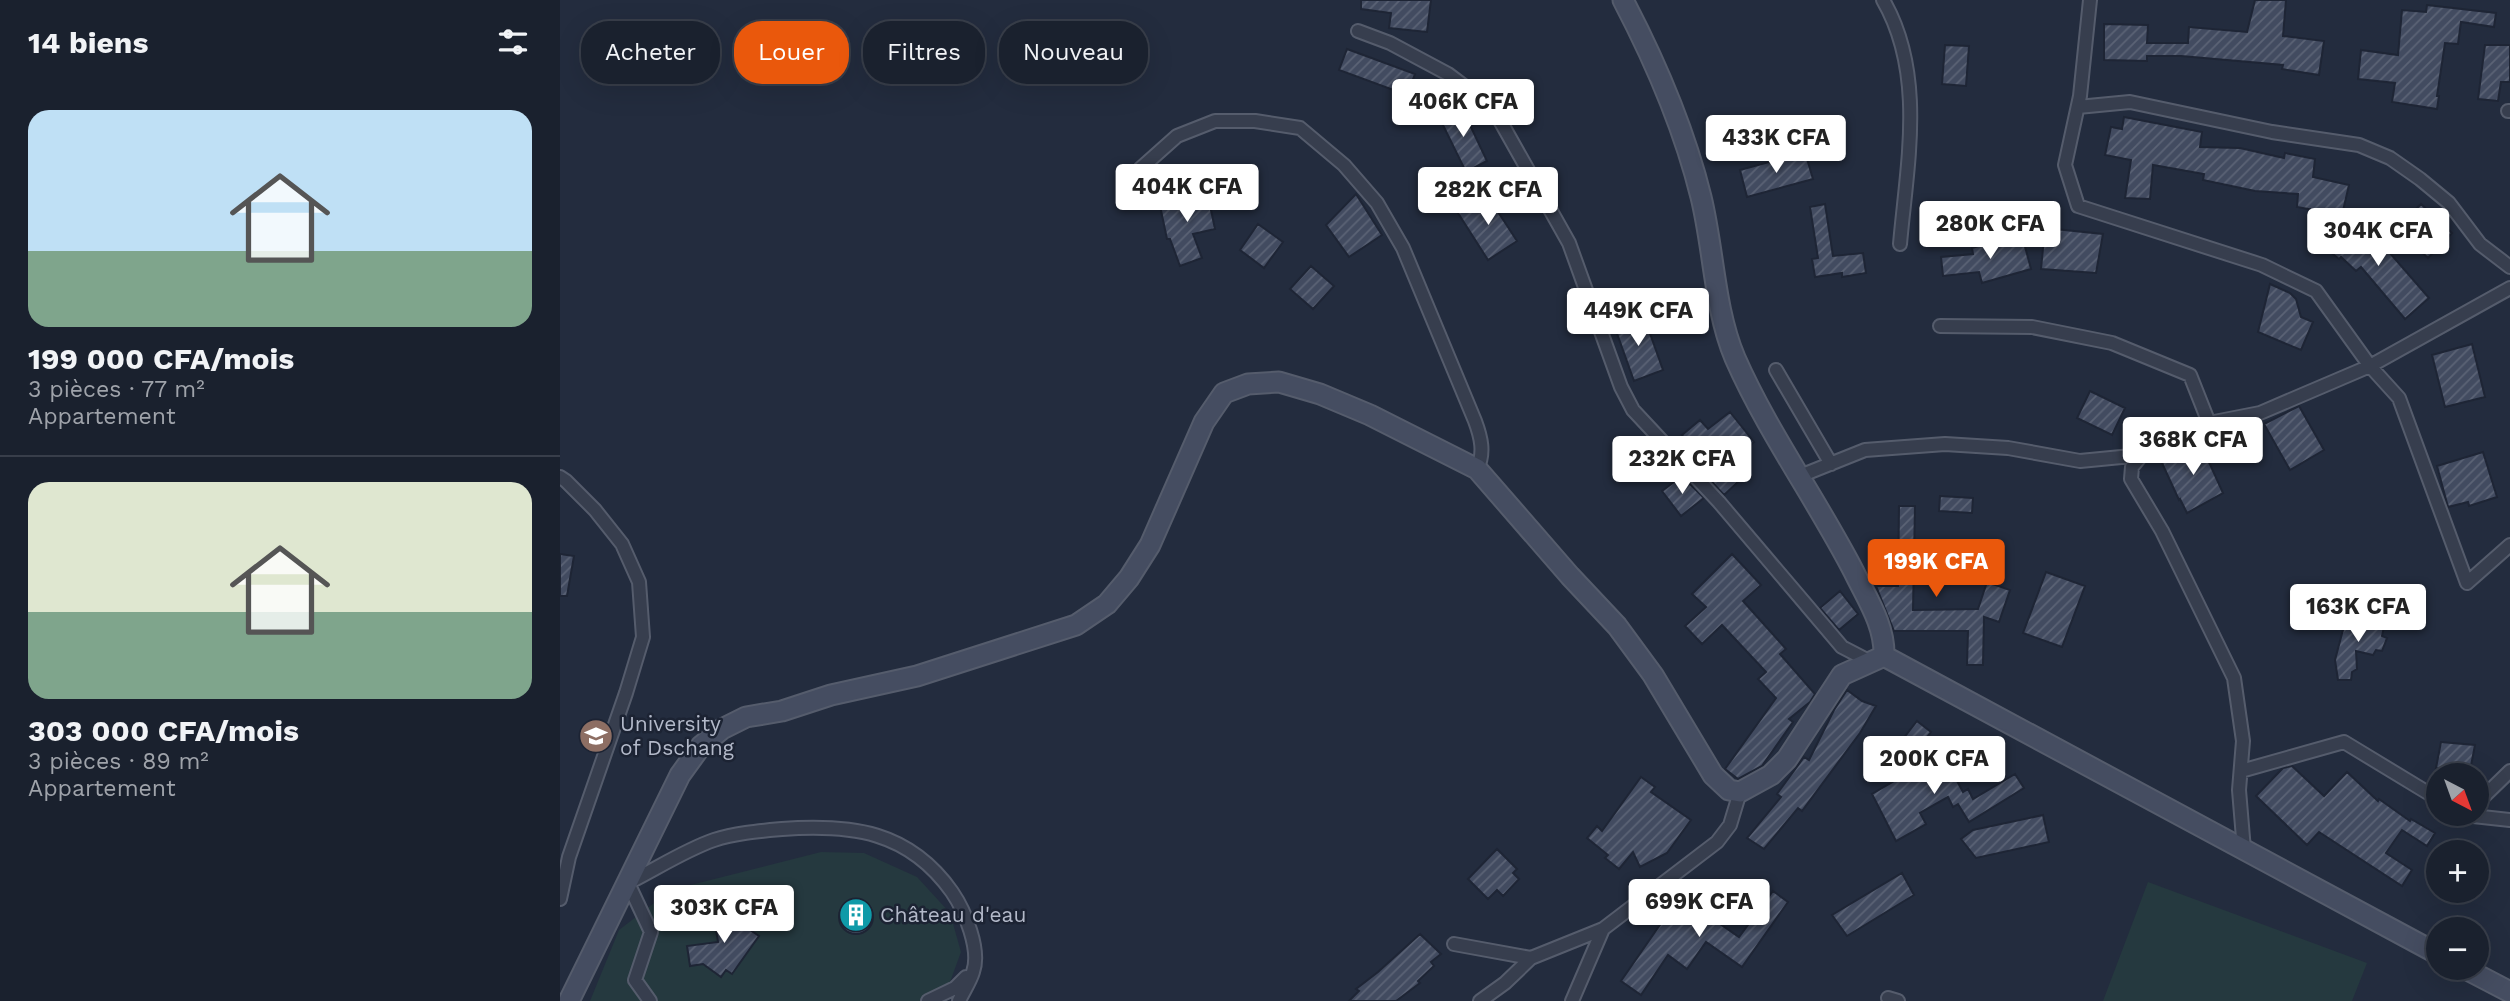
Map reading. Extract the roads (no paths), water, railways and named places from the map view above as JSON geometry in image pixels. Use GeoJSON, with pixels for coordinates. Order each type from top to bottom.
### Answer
{"type":"FeatureCollection","features":[{"type":"Feature","properties":{"kind":"street"},"geometry":{"type":"LineString","coordinates":[[569,1001],[680,775],[701,746],[722,729],[746,716],[782,711],[831,695],[918,676],[1076,625],[1107,604],[1129,578],[1150,545],[1204,422],[1224,393],[1248,384],[1279,382],[1320,394],[1370,415],[1477,469],[1617,626],[1653,675],[1713,775],[1729,790],[1740,792],[1771,775],[1787,759],[1842,675],[1876,658],[1885,641],[1876,616],[1839,543],[1735,357],[1718,292],[1701,198],[1679,124],[1653,56],[1623,0]]}},
{"type":"Feature","properties":{"kind":"street"},"geometry":{"type":"LineString","coordinates":[[1883,0],[1893,16],[1906,58],[1911,116],[1900,244]]}},
{"type":"Feature","properties":{"kind":"street"},"geometry":{"type":"LineString","coordinates":[[2090,0],[2089,32],[2078,107],[2065,165],[2078,206],[2262,265],[2316,291],[2370,366],[2399,398],[2467,583],[2510,545]]}},
{"type":"Feature","properties":{"kind":"street"},"geometry":{"type":"LineString","coordinates":[[1358,31],[1383,40],[1448,74],[1493,108],[1569,243],[1621,387],[1633,410],[1719,502],[1842,647],[1876,658],[2426,948]]}},
{"type":"Feature","properties":{"kind":"street"},"geometry":{"type":"LineString","coordinates":[[2078,107],[2130,102],[2272,132],[2359,145],[2390,158],[2420,178],[2449,203],[2480,244],[2510,267]]}},
{"type":"Feature","properties":{"kind":"street"},"geometry":{"type":"LineString","coordinates":[[1140,169],[1177,136],[1215,121],[1255,121],[1300,128],[1344,164],[1377,203],[1403,248],[1479,431],[1482,441],[1477,469]]}},
{"type":"Feature","properties":{"kind":"street"},"geometry":{"type":"LineString","coordinates":[[1800,476],[1865,450],[1945,444],[2008,448],[2080,461],[2142,455],[2210,422],[2260,413],[2370,366],[2510,288]]}},
{"type":"Feature","properties":{"kind":"street"},"geometry":{"type":"LineString","coordinates":[[1940,326],[2032,327],[2112,343],[2190,375],[2210,422]]}},
{"type":"Feature","properties":{"kind":"street"},"geometry":{"type":"LineString","coordinates":[[1776,370],[1831,464]]}},
{"type":"Feature","properties":{"kind":"street"},"geometry":{"type":"LineString","coordinates":[[2142,455],[2132,467],[2131,479],[2162,531],[2234,678],[2244,741],[2239,790],[2244,850]]}},
{"type":"Feature","properties":{"kind":"street"},"geometry":{"type":"LineString","coordinates":[[560,477],[595,510],[622,544],[639,582],[643,637],[569,857],[560,899]]}},
{"type":"Feature","properties":{"kind":"street"},"geometry":{"type":"LineString","coordinates":[[2241,771],[2344,742],[2426,792]]}},
{"type":"Feature","properties":{"kind":"street"},"geometry":{"type":"LineString","coordinates":[[2489,791],[2510,771]]}},
{"type":"Feature","properties":{"kind":"street"},"geometry":{"type":"LineString","coordinates":[[1480,1001],[1505,983],[1531,958],[1603,929],[1717,842],[1730,825],[1740,792]]}},
{"type":"Feature","properties":{"kind":"street"},"geometry":{"type":"LineString","coordinates":[[2489,817],[2510,820]]}},
{"type":"Feature","properties":{"kind":"street"},"geometry":{"type":"LineString","coordinates":[[628,883],[714,840],[763,831],[814,827],[855,829],[898,843],[937,871],[960,904],[972,932],[974,970],[959,1001]]}},
{"type":"Feature","properties":{"kind":"street"},"geometry":{"type":"LineString","coordinates":[[628,883],[651,932],[635,980],[650,1001]]}},
{"type":"Feature","properties":{"kind":"street"},"geometry":{"type":"LineString","coordinates":[[1573,1001],[1603,929]]}},
{"type":"Feature","properties":{"kind":"street"},"geometry":{"type":"LineString","coordinates":[[1454,944],[1531,958]]}},
{"type":"Feature","properties":{"kind":"street"},"geometry":{"type":"LineString","coordinates":[[928,1001],[955,988],[974,970]]}},
{"type":"Feature","properties":{"kind":"street"},"geometry":{"type":"LineString","coordinates":[[2487,980],[2510,992]]}},
{"type":"Feature","properties":{"kind":"place","name":"University of Dschang"},"geometry":{"type":"Point","coordinates":[596,736]}},
{"type":"Feature","properties":{"kind":"place","name":"Château d'eau"},"geometry":{"type":"Point","coordinates":[856,915]}}]}
